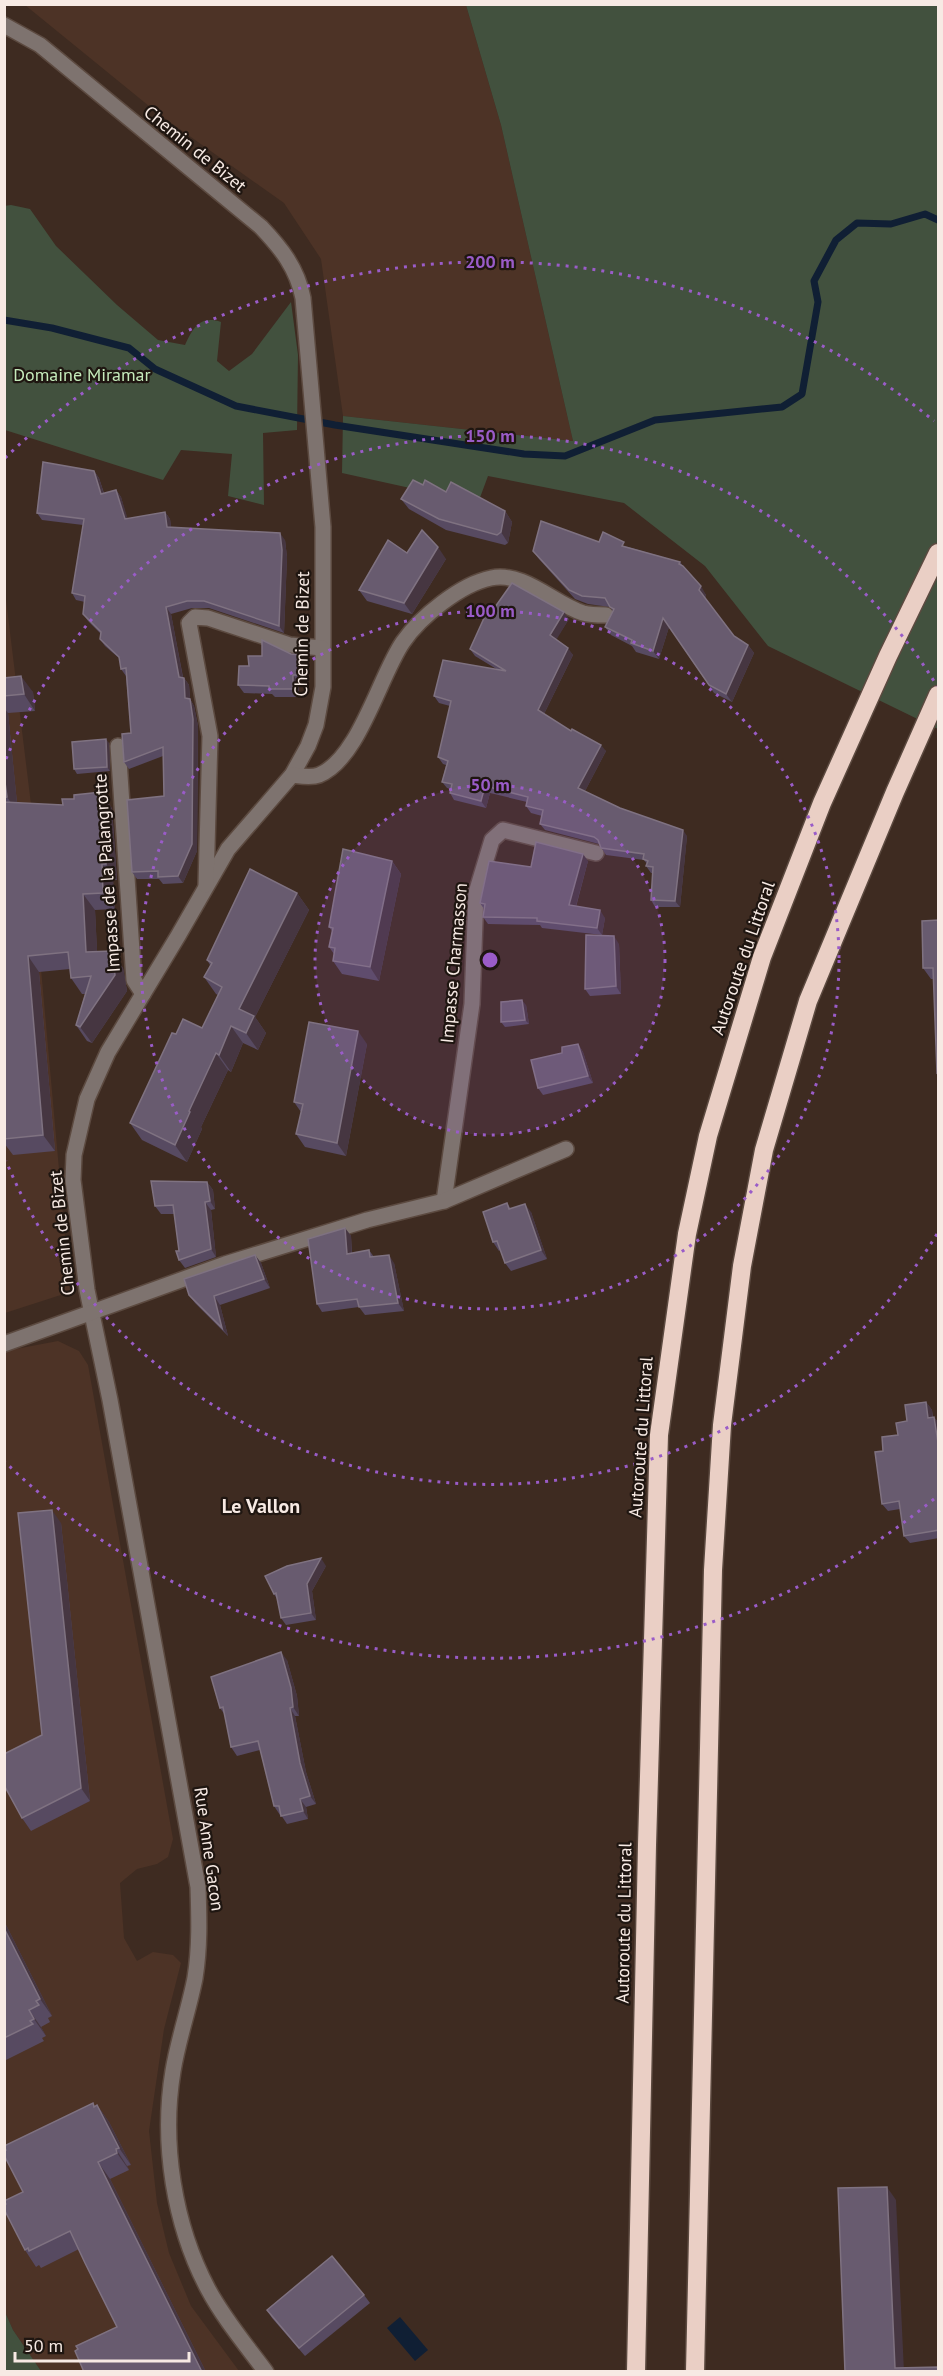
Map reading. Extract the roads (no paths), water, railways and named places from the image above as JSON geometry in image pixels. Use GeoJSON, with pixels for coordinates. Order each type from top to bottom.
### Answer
{"type":"FeatureCollection","features":[{"type":"Feature","properties":{"kind":"highway","name":"Autoroute du Littoral"},"geometry":{"type":"LineString","coordinates":[[636,2372],[646,1845],[659,1435],[670,1341],[687,1234],[708,1136],[762,957],[822,803],[888,656],[939,554]]}},
{"type":"Feature","properties":{"kind":"highway"},"geometry":{"type":"LineString","coordinates":[[695,2372],[713,1570],[722,1425],[742,1266],[764,1150],[808,1001],[895,792],[939,695]]}},
{"type":"Feature","properties":{"kind":"street","name":"Chemin de Bizet"},"geometry":{"type":"LineString","coordinates":[[4,25],[40,45],[261,227],[276,243],[300,284],[323,527],[320,708],[308,746],[292,775],[228,849],[96,1076],[79,1125],[73,1180],[92,1313]]}},
{"type":"Feature","properties":{"kind":"street"},"geometry":{"type":"LineString","coordinates":[[292,775],[317,776],[328,771],[360,728],[403,642],[438,606],[474,585],[492,578],[520,581],[584,614],[606,615]]}},
{"type":"Feature","properties":{"kind":"street"},"geometry":{"type":"LineString","coordinates":[[206,888],[210,736],[189,623],[195,617],[208,618],[290,645],[322,648]]}},
{"type":"Feature","properties":{"kind":"street","name":"Impasse de la Palangrotte"},"geometry":{"type":"LineString","coordinates":[[118,746],[134,980],[143,994]]}},
{"type":"Feature","properties":{"kind":"street","name":"Impasse Charmasson"},"geometry":{"type":"LineString","coordinates":[[444,1201],[472,1004],[476,893],[492,840],[503,831],[596,853]]}},
{"type":"Feature","properties":{"kind":"street"},"geometry":{"type":"LineString","coordinates":[[4,1344],[225,1264],[367,1220],[444,1201],[566,1149]]}},
{"type":"Feature","properties":{"kind":"street","name":"Rue Anne Gacon"},"geometry":{"type":"LineString","coordinates":[[92,1313],[198,1887],[199,1948],[170,2097],[170,2160],[184,2232],[196,2266],[222,2313],[266,2372]]}},
{"type":"Feature","properties":{"kind":"water"},"geometry":{"type":"Polygon","coordinates":[[[400,2317],[428,2350],[415,2361],[387,2328],[400,2317]]]}},
{"type":"Feature","properties":{"kind":"waterway"},"geometry":{"type":"LineString","coordinates":[[4,320],[52,328],[129,348],[155,369],[236,406],[335,425],[524,454],[565,456],[655,420],[782,407],[802,394],[818,302],[814,281],[836,240],[857,223],[891,224],[925,214],[938,220]]}},
{"type":"Feature","properties":{"kind":"district","name":"Le Vallon"},"geometry":{"type":"Point","coordinates":[261,1506]}},
{"type":"Feature","properties":{"kind":"park label","name":"Domaine Miramar"},"geometry":{"type":"Point","coordinates":[82,375]}}]}
